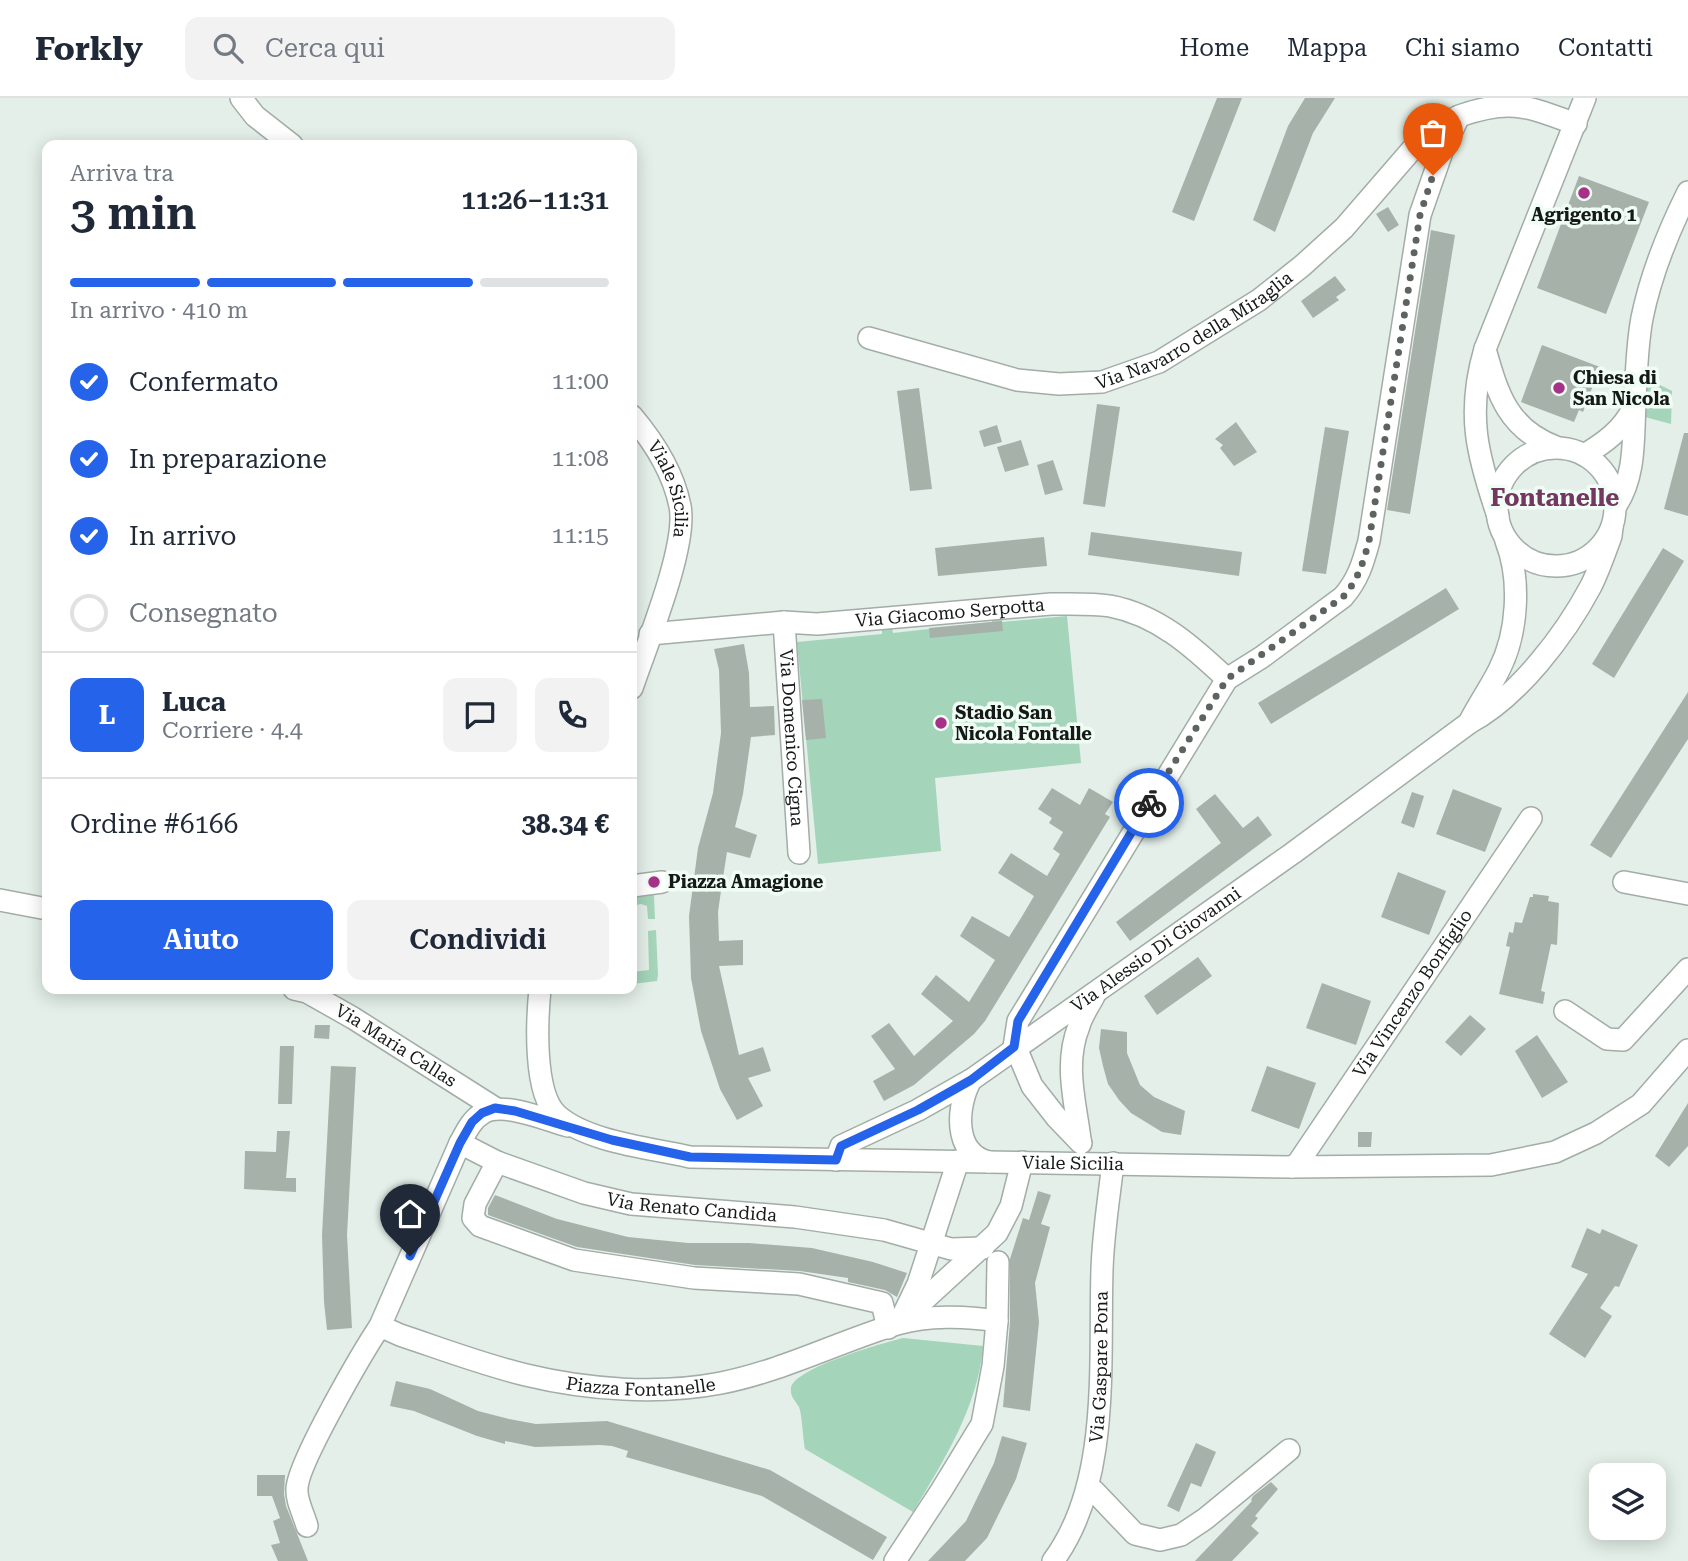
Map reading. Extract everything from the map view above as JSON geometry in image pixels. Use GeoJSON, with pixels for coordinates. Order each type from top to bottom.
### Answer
{"type":"FeatureCollection","features":[{"type":"Feature","properties":{"kind":"street"},"geometry":{"type":"LineString","coordinates":[[241,98],[255,116],[286,140]]}},
{"type":"Feature","properties":{"kind":"street"},"geometry":{"type":"LineString","coordinates":[[1499,523],[1480,459],[1474,424],[1477,380],[1485,349],[1585,98]]}},
{"type":"Feature","properties":{"kind":"street","name":"Via Navarro della Miraglia"},"geometry":{"type":"LineString","coordinates":[[869,338],[1017,380],[1049,383],[1102,382],[1159,362],[1221,325],[1282,283],[1343,228],[1415,146],[1449,121],[1483,106],[1507,103],[1528,107],[1576,124]]}},
{"type":"Feature","properties":{"kind":"street"},"geometry":{"type":"LineString","coordinates":[[1080,1139],[1057,1118],[1032,1086],[1016,1051],[1018,1021],[1227,679],[1343,597],[1362,566],[1369,541],[1420,215],[1441,152],[1459,116]]}},
{"type":"Feature","properties":{"kind":"street","name":"Via Alessio Di Giovanni"},"geometry":{"type":"LineString","coordinates":[[1499,523],[1512,546],[1525,557],[1544,565],[1559,566],[1579,562],[1604,541],[1625,489],[1632,456],[1639,343],[1645,307],[1672,224],[1688,192]]}},
{"type":"Feature","properties":{"kind":"street"},"geometry":{"type":"LineString","coordinates":[[1485,349],[1505,408],[1521,426],[1544,442],[1584,454],[1603,471],[1609,480],[1614,517]]}},
{"type":"Feature","properties":{"kind":"street"},"geometry":{"type":"LineString","coordinates":[[1584,454],[1613,435],[1622,426],[1634,405]]}},
{"type":"Feature","properties":{"kind":"street","name":"Viale Sicilia"},"geometry":{"type":"LineString","coordinates":[[637,422],[653,440],[671,474],[681,508],[677,551],[637,673]]}},
{"type":"Feature","properties":{"kind":"street","name":"Via Alessio Di Giovanni"},"geometry":{"type":"LineString","coordinates":[[1469,723],[1500,669],[1509,644],[1514,611],[1514,577],[1510,552],[1499,523],[1498,495],[1505,476],[1514,465],[1526,456],[1545,448],[1556,447]]}},
{"type":"Feature","properties":{"kind":"street","name":"Via Alessio Di Giovanni"},"geometry":{"type":"LineString","coordinates":[[836,1160],[841,1146],[918,1110],[1016,1051],[1469,723],[1489,712],[1555,644],[1591,586],[1611,536],[1614,517]]}},
{"type":"Feature","properties":{"kind":"street","name":"Via Giacomo Serpotta"},"geometry":{"type":"LineString","coordinates":[[650,635],[784,622],[817,624],[1051,604],[1108,606],[1153,620],[1197,650],[1227,679]]}},
{"type":"Feature","properties":{"kind":"street","name":"Via Domenico Cigna"},"geometry":{"type":"LineString","coordinates":[[784,622],[799,853]]}},
{"type":"Feature","properties":{"kind":"street","name":"Via Vincenzo Bonfiglio"},"geometry":{"type":"LineString","coordinates":[[1292,1167],[1298,1163],[1531,818]]}},
{"type":"Feature","properties":{"kind":"street"},"geometry":{"type":"LineString","coordinates":[[1624,882],[1688,894]]}},
{"type":"Feature","properties":{"kind":"street"},"geometry":{"type":"LineString","coordinates":[[637,886],[662,883]]}},
{"type":"Feature","properties":{"kind":"street"},"geometry":{"type":"LineString","coordinates":[[0,900],[42,908]]}},
{"type":"Feature","properties":{"kind":"street"},"geometry":{"type":"LineString","coordinates":[[1565,1011],[1607,1040],[1623,1040],[1688,970]]}},
{"type":"Feature","properties":{"kind":"street"},"geometry":{"type":"LineString","coordinates":[[1089,1162],[1080,1139],[1071,1085],[1071,1054],[1079,1026],[1095,993]]}},
{"type":"Feature","properties":{"kind":"street","name":"Via Maria Callas"},"geometry":{"type":"LineString","coordinates":[[311,994],[495,1108]]}},
{"type":"Feature","properties":{"kind":"street","name":"Viale Sicilia"},"geometry":{"type":"LineString","coordinates":[[540,994],[539,1054],[544,1093],[555,1113],[574,1127],[612,1140],[690,1157],[1292,1167],[1491,1165],[1555,1152],[1596,1133],[1641,1104],[1688,1050]]}},
{"type":"Feature","properties":{"kind":"street"},"geometry":{"type":"LineString","coordinates":[[971,1080],[961,1101],[960,1125],[972,1153],[979,1160],[989,1162]]}},
{"type":"Feature","properties":{"kind":"street"},"geometry":{"type":"LineString","coordinates":[[307,1526],[297,1489],[304,1467],[365,1349],[380,1326],[460,1143],[472,1122],[482,1113],[495,1108],[574,1127]]}},
{"type":"Feature","properties":{"kind":"street","name":"Via Renato Candida"},"geometry":{"type":"LineString","coordinates":[[460,1143],[497,1162],[584,1193],[631,1204],[837,1222],[884,1230],[951,1250],[990,1255]]}},
{"type":"Feature","properties":{"kind":"street"},"geometry":{"type":"LineString","coordinates":[[893,1325],[918,1284],[958,1161]]}},
{"type":"Feature","properties":{"kind":"street"},"geometry":{"type":"LineString","coordinates":[[497,1162],[475,1204],[473,1218],[480,1226],[574,1259],[694,1278],[799,1284],[866,1298],[882,1303],[893,1325]]}},
{"type":"Feature","properties":{"kind":"street"},"geometry":{"type":"LineString","coordinates":[[895,1561],[982,1424],[993,1366],[997,1321],[990,1255],[1011,1206],[1022,1162]]}},
{"type":"Feature","properties":{"kind":"street","name":"Via Gaspare Pona"},"geometry":{"type":"LineString","coordinates":[[1053,1561],[1067,1542],[1088,1489],[1098,1419],[1102,1265],[1113,1163]]}},
{"type":"Feature","properties":{"kind":"street"},"geometry":{"type":"LineString","coordinates":[[893,1325],[990,1255]]}},
{"type":"Feature","properties":{"kind":"street"},"geometry":{"type":"LineString","coordinates":[[893,1325],[973,1317],[997,1321]]}},
{"type":"Feature","properties":{"kind":"street","name":"Piazza Fontanelle"},"geometry":{"type":"LineString","coordinates":[[380,1326],[400,1335],[526,1375],[575,1384],[685,1388],[723,1383],[893,1325]]}},
{"type":"Feature","properties":{"kind":"street"},"geometry":{"type":"LineString","coordinates":[[1088,1489],[1094,1491],[1135,1534],[1160,1540],[1181,1535],[1205,1519],[1289,1450]]}},
{"type":"Feature","properties":{"kind":"green space"},"geometry":{"type":"Polygon","coordinates":[[[1647,384],[1660,385],[1672,391],[1671,424],[1645,417],[1647,384]]]}},
{"type":"Feature","properties":{"kind":"green space","name":"Stadio San Nicola Fontalle"},"geometry":{"type":"Polygon","coordinates":[[[991,614],[1001,614],[1002,622],[1067,616],[1081,763],[935,778],[941,851],[818,864],[797,642],[882,634],[882,625],[891,624],[893,633],[992,622],[991,614]]]}},
{"type":"Feature","properties":{"kind":"green space"},"geometry":{"type":"Polygon","coordinates":[[[650,890],[654,896],[655,919],[648,919],[647,906],[637,905],[637,891],[650,890]]]}},
{"type":"Feature","properties":{"kind":"green space"},"geometry":{"type":"Polygon","coordinates":[[[656,930],[657,981],[637,983],[637,971],[649,970],[648,931],[656,930]]]}},
{"type":"Feature","properties":{"kind":"green space"},"geometry":{"type":"Polygon","coordinates":[[[903,1338],[983,1346],[980,1369],[967,1412],[913,1512],[805,1449],[800,1410],[791,1391],[796,1380],[807,1372],[860,1351],[903,1338]]]}},
{"type":"Feature","properties":{"kind":"building"},"geometry":{"type":"Polygon","coordinates":[[[1217,98],[1242,98],[1194,221],[1172,212],[1217,98]]]}},
{"type":"Feature","properties":{"kind":"building"},"geometry":{"type":"Polygon","coordinates":[[[1305,98],[1335,98],[1313,133],[1275,232],[1253,220],[1288,126],[1305,98]]]}},
{"type":"Feature","properties":{"kind":"building"},"geometry":{"type":"Polygon","coordinates":[[[1579,176],[1649,202],[1606,314],[1537,288],[1579,176]]]}},
{"type":"Feature","properties":{"kind":"building"},"geometry":{"type":"Polygon","coordinates":[[[1388,207],[1399,225],[1388,232],[1376,214],[1388,207]]]}},
{"type":"Feature","properties":{"kind":"building"},"geometry":{"type":"Polygon","coordinates":[[[1431,230],[1455,235],[1410,514],[1387,510],[1431,230]]]}},
{"type":"Feature","properties":{"kind":"building"},"geometry":{"type":"Polygon","coordinates":[[[1335,276],[1346,290],[1336,297],[1339,300],[1313,318],[1301,301],[1335,276]]]}},
{"type":"Feature","properties":{"kind":"building","name":"Chiesa di San Nicola"},"geometry":{"type":"Polygon","coordinates":[[[1542,345],[1600,367],[1583,412],[1579,410],[1574,422],[1521,402],[1542,345]]]}},
{"type":"Feature","properties":{"kind":"building"},"geometry":{"type":"Polygon","coordinates":[[[919,388],[932,489],[910,491],[897,391],[919,388]]]}},
{"type":"Feature","properties":{"kind":"building"},"geometry":{"type":"Polygon","coordinates":[[[1097,404],[1120,407],[1105,507],[1083,504],[1097,404]]]}},
{"type":"Feature","properties":{"kind":"building"},"geometry":{"type":"Polygon","coordinates":[[[1236,422],[1257,452],[1234,466],[1220,448],[1223,445],[1215,439],[1236,422]]]}},
{"type":"Feature","properties":{"kind":"building"},"geometry":{"type":"Polygon","coordinates":[[[997,425],[1002,442],[984,447],[979,431],[997,425]]]}},
{"type":"Feature","properties":{"kind":"building"},"geometry":{"type":"Polygon","coordinates":[[[1325,427],[1349,431],[1326,574],[1302,571],[1325,427]]]}},
{"type":"Feature","properties":{"kind":"building"},"geometry":{"type":"Polygon","coordinates":[[[1684,433],[1688,433],[1688,516],[1664,509],[1684,433]]]}},
{"type":"Feature","properties":{"kind":"building"},"geometry":{"type":"Polygon","coordinates":[[[1021,440],[1029,465],[1005,472],[997,447],[1021,440]]]}},
{"type":"Feature","properties":{"kind":"building"},"geometry":{"type":"Polygon","coordinates":[[[1053,460],[1063,490],[1045,495],[1037,465],[1053,460]]]}},
{"type":"Feature","properties":{"kind":"building"},"geometry":{"type":"Polygon","coordinates":[[[1091,532],[1242,552],[1239,576],[1088,555],[1091,532]]]}},
{"type":"Feature","properties":{"kind":"building"},"geometry":{"type":"Polygon","coordinates":[[[1044,537],[1047,566],[938,576],[935,548],[1044,537]]]}},
{"type":"Feature","properties":{"kind":"building"},"geometry":{"type":"Polygon","coordinates":[[[1663,548],[1684,561],[1614,678],[1592,664],[1663,548]]]}},
{"type":"Feature","properties":{"kind":"building"},"geometry":{"type":"Polygon","coordinates":[[[1446,588],[1459,609],[1271,724],[1258,703],[1446,588]]]}},
{"type":"Feature","properties":{"kind":"building"},"geometry":{"type":"Polygon","coordinates":[[[1002,621],[1003,631],[930,638],[929,628],[1002,621]]]}},
{"type":"Feature","properties":{"kind":"building"},"geometry":{"type":"Polygon","coordinates":[[[744,644],[749,673],[750,707],[774,706],[775,735],[751,737],[743,794],[735,827],[757,835],[750,858],[727,852],[718,912],[719,941],[743,940],[743,965],[719,966],[739,1055],[763,1047],[771,1071],[748,1078],[763,1106],[737,1120],[720,1089],[701,1031],[691,978],[689,916],[698,848],[713,793],[721,733],[719,670],[714,649],[744,644]]]}},
{"type":"Feature","properties":{"kind":"building"},"geometry":{"type":"Polygon","coordinates":[[[1688,692],[1688,739],[1611,858],[1590,845],[1688,692]]]}},
{"type":"Feature","properties":{"kind":"building"},"geometry":{"type":"Polygon","coordinates":[[[822,699],[826,738],[806,740],[802,700],[822,699]]]}},
{"type":"Feature","properties":{"kind":"building"},"geometry":{"type":"Polygon","coordinates":[[[1052,788],[1080,805],[1089,788],[1113,802],[1105,814],[1110,817],[985,1021],[974,1034],[914,1085],[884,1101],[873,1081],[895,1069],[871,1036],[889,1023],[914,1056],[953,1021],[921,994],[936,975],[969,1002],[995,960],[960,936],[972,916],[1009,937],[1021,918],[1034,896],[998,873],[1011,853],[1047,876],[1060,854],[1053,849],[1063,832],[1049,823],[1052,818],[1038,809],[1052,788]]]}},
{"type":"Feature","properties":{"kind":"building"},"geometry":{"type":"Polygon","coordinates":[[[1453,789],[1502,808],[1485,852],[1436,834],[1453,789]]]}},
{"type":"Feature","properties":{"kind":"building"},"geometry":{"type":"Polygon","coordinates":[[[1412,792],[1424,796],[1414,828],[1401,823],[1412,792]]]}},
{"type":"Feature","properties":{"kind":"building"},"geometry":{"type":"Polygon","coordinates":[[[1215,794],[1243,828],[1258,816],[1272,835],[1130,941],[1116,922],[1221,843],[1196,809],[1215,794]]]}},
{"type":"Feature","properties":{"kind":"building"},"geometry":{"type":"Polygon","coordinates":[[[1398,872],[1446,891],[1429,935],[1381,917],[1398,872]]]}},
{"type":"Feature","properties":{"kind":"building"},"geometry":{"type":"Polygon","coordinates":[[[1533,894],[1549,896],[1548,901],[1559,903],[1557,945],[1551,944],[1541,991],[1545,992],[1543,1004],[1499,994],[1510,947],[1506,946],[1509,932],[1513,933],[1515,922],[1522,923],[1533,894]]]}},
{"type":"Feature","properties":{"kind":"building"},"geometry":{"type":"Polygon","coordinates":[[[1198,957],[1212,976],[1157,1015],[1144,996],[1198,957]]]}},
{"type":"Feature","properties":{"kind":"building"},"geometry":{"type":"Polygon","coordinates":[[[1322,983],[1371,1001],[1356,1045],[1306,1028],[1322,983]]]}},
{"type":"Feature","properties":{"kind":"building"},"geometry":{"type":"Polygon","coordinates":[[[1470,1015],[1486,1029],[1461,1056],[1445,1042],[1470,1015]]]}},
{"type":"Feature","properties":{"kind":"building"},"geometry":{"type":"Polygon","coordinates":[[[315,1025],[330,1025],[329,1039],[314,1038],[315,1025]]]}},
{"type":"Feature","properties":{"kind":"building"},"geometry":{"type":"Polygon","coordinates":[[[1101,1029],[1127,1032],[1127,1053],[1140,1085],[1154,1097],[1185,1111],[1181,1135],[1162,1132],[1131,1113],[1119,1100],[1108,1084],[1103,1066],[1099,1048],[1101,1029]]]}},
{"type":"Feature","properties":{"kind":"building"},"geometry":{"type":"Polygon","coordinates":[[[1537,1035],[1568,1082],[1542,1098],[1515,1051],[1537,1035]]]}},
{"type":"Feature","properties":{"kind":"building"},"geometry":{"type":"Polygon","coordinates":[[[280,1046],[294,1046],[292,1104],[278,1104],[280,1046]]]}},
{"type":"Feature","properties":{"kind":"building"},"geometry":{"type":"Polygon","coordinates":[[[331,1066],[356,1067],[347,1235],[352,1328],[327,1330],[322,1235],[331,1066]]]}},
{"type":"Feature","properties":{"kind":"building"},"geometry":{"type":"Polygon","coordinates":[[[1267,1066],[1316,1083],[1299,1129],[1251,1111],[1267,1066]]]}},
{"type":"Feature","properties":{"kind":"building"},"geometry":{"type":"Polygon","coordinates":[[[1688,1103],[1688,1146],[1669,1167],[1655,1156],[1688,1103]]]}},
{"type":"Feature","properties":{"kind":"building"},"geometry":{"type":"Polygon","coordinates":[[[277,1131],[290,1131],[286,1178],[296,1178],[296,1192],[244,1189],[245,1151],[276,1152],[277,1131]]]}},
{"type":"Feature","properties":{"kind":"building"},"geometry":{"type":"Polygon","coordinates":[[[1358,1132],[1372,1132],[1371,1147],[1358,1147],[1358,1132]]]}},
{"type":"Feature","properties":{"kind":"building"},"geometry":{"type":"Polygon","coordinates":[[[1038,1191],[1051,1195],[1041,1224],[1050,1227],[1035,1283],[1039,1322],[1030,1411],[1003,1407],[1010,1322],[1010,1259],[1023,1218],[1029,1220],[1038,1191]]]}},
{"type":"Feature","properties":{"kind":"building"},"geometry":{"type":"Polygon","coordinates":[[[495,1195],[557,1219],[628,1237],[688,1243],[749,1243],[812,1248],[907,1273],[897,1297],[885,1290],[848,1282],[848,1278],[800,1271],[695,1265],[577,1247],[488,1215],[488,1208],[495,1195]]]}},
{"type":"Feature","properties":{"kind":"building"},"geometry":{"type":"Polygon","coordinates":[[[1587,1228],[1600,1234],[1602,1229],[1638,1245],[1619,1287],[1615,1286],[1600,1308],[1612,1316],[1585,1358],[1549,1334],[1588,1274],[1571,1267],[1587,1228]]]}},
{"type":"Feature","properties":{"kind":"building"},"geometry":{"type":"Polygon","coordinates":[[[396,1381],[430,1389],[478,1411],[509,1419],[536,1424],[607,1421],[770,1470],[887,1537],[873,1560],[762,1496],[626,1457],[628,1451],[600,1445],[535,1447],[505,1441],[505,1444],[477,1436],[414,1411],[390,1406],[396,1381]]]}},
{"type":"Feature","properties":{"kind":"building"},"geometry":{"type":"Polygon","coordinates":[[[1002,1436],[1027,1443],[1016,1479],[987,1538],[965,1561],[928,1561],[966,1521],[994,1463],[1002,1436]]]}},
{"type":"Feature","properties":{"kind":"building"},"geometry":{"type":"Polygon","coordinates":[[[1196,1443],[1216,1452],[1201,1487],[1191,1483],[1179,1512],[1167,1506],[1196,1443]]]}},
{"type":"Feature","properties":{"kind":"building"},"geometry":{"type":"Polygon","coordinates":[[[257,1475],[285,1475],[286,1506],[308,1561],[278,1561],[271,1545],[280,1543],[273,1521],[280,1518],[272,1496],[257,1496],[257,1475]]]}},
{"type":"Feature","properties":{"kind":"building"},"geometry":{"type":"Polygon","coordinates":[[[1271,1482],[1278,1489],[1255,1516],[1258,1518],[1251,1526],[1259,1533],[1232,1561],[1195,1561],[1252,1501],[1253,1496],[1271,1482]]]}},
{"type":"Feature","properties":{"kind":"way so far"},"geometry":{"type":"LineString","coordinates":[[1149,803],[1227,679],[1262,657],[1343,597],[1362,566],[1369,541],[1420,215],[1433,175]]}},
{"type":"Feature","properties":{"kind":"place","name":"Agrigento 1"},"geometry":{"type":"Point","coordinates":[1584,193]}},
{"type":"Feature","properties":{"kind":"place","name":"Chiesa di San Nicola"},"geometry":{"type":"Point","coordinates":[1559,388]}},
{"type":"Feature","properties":{"kind":"place","name":"Stadio San Nicola Fontalle"},"geometry":{"type":"Point","coordinates":[941,723]}},
{"type":"Feature","properties":{"kind":"place","name":"Piazza Amagione"},"geometry":{"type":"Point","coordinates":[654,882]}},
{"type":"Feature","properties":{"kind":"district","name":"Fontanelle"},"geometry":{"type":"Point","coordinates":[1555,498]}},
{"type":"Feature","properties":{"kind":"route"},"geometry":{"type":"LineString","coordinates":[[410,1256],[472,1122],[482,1113],[495,1108],[574,1127],[612,1140],[690,1157],[836,1160],[841,1146],[918,1110],[971,1080],[1014,1047],[1018,1021],[1149,803]]}}]}
